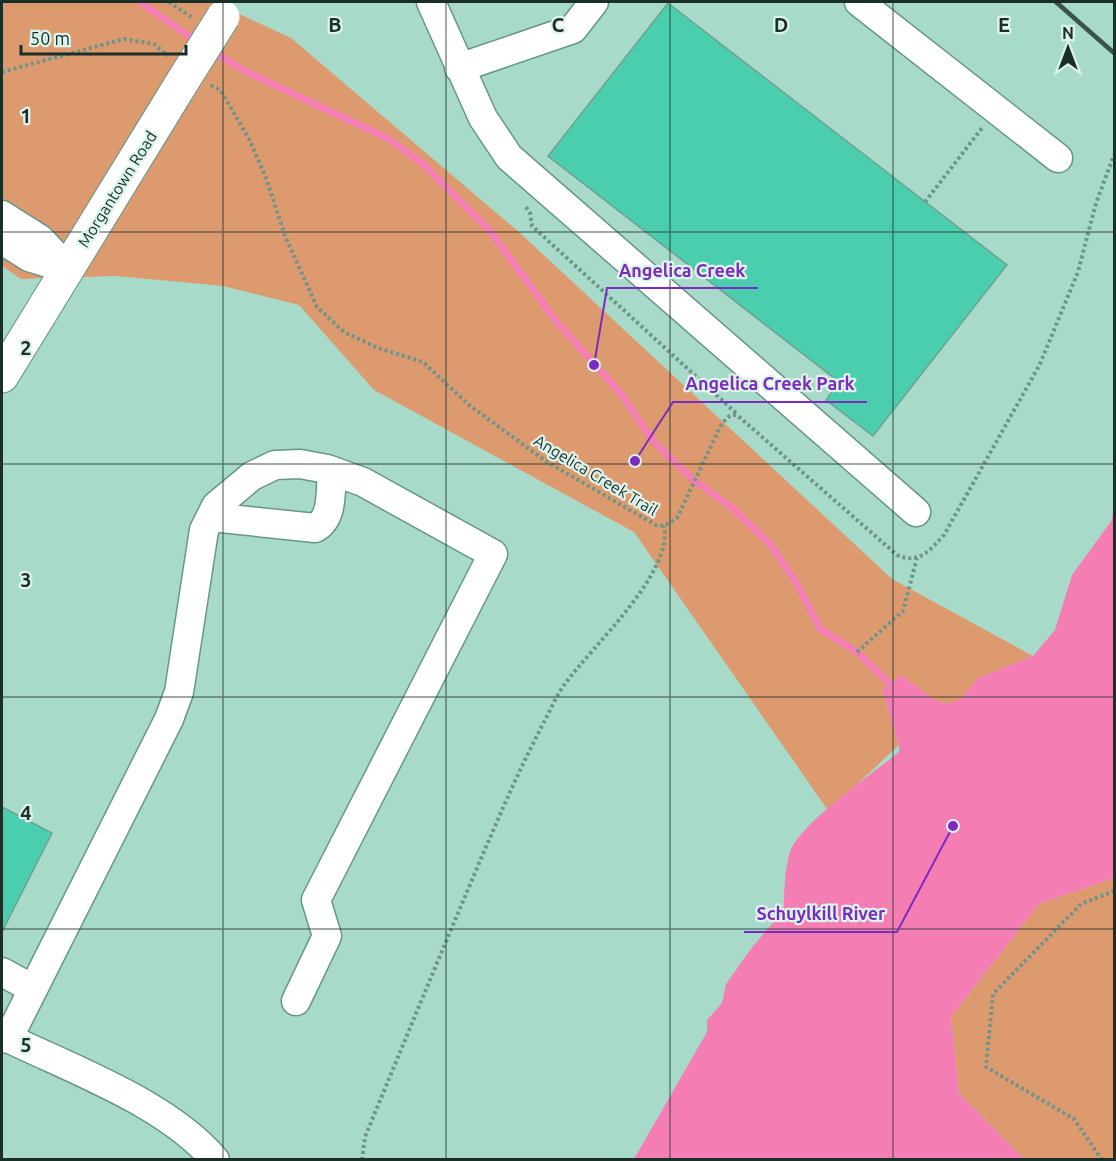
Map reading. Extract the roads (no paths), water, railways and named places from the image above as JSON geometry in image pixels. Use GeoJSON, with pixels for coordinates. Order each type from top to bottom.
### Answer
{"type":"FeatureCollection","features":[{"type":"Feature","properties":{"kind":"main road","name":"Morgantown Road"},"geometry":{"type":"LineString","coordinates":[[2,376],[187,75],[217,13]]}},
{"type":"Feature","properties":{"kind":"street"},"geometry":{"type":"LineString","coordinates":[[431,2],[483,118],[509,157],[916,512]]}},
{"type":"Feature","properties":{"kind":"street"},"geometry":{"type":"LineString","coordinates":[[459,68],[573,29],[594,2]]}},
{"type":"Feature","properties":{"kind":"street"},"geometry":{"type":"LineString","coordinates":[[859,2],[1058,158]]}},
{"type":"Feature","properties":{"kind":"street"},"geometry":{"type":"LineString","coordinates":[[2,215],[40,239],[68,269]]}},
{"type":"Feature","properties":{"kind":"street"},"geometry":{"type":"LineString","coordinates":[[2,240],[29,257],[68,269]]}},
{"type":"Feature","properties":{"kind":"street"},"geometry":{"type":"LineString","coordinates":[[215,1160],[177,1125],[125,1094],[5,1037],[33,988],[169,719],[179,692],[204,530],[216,507],[252,476],[275,465],[300,464],[332,471],[363,482],[493,554],[316,900],[327,936],[296,1001]]}},
{"type":"Feature","properties":{"kind":"street"},"geometry":{"type":"LineString","coordinates":[[211,518],[315,528],[323,524],[327,517],[332,471]]}},
{"type":"Feature","properties":{"kind":"street"},"geometry":{"type":"LineString","coordinates":[[2,972],[33,988]]}},
{"type":"Feature","properties":{"kind":"waterway"},"geometry":{"type":"LineString","coordinates":[[140,2],[197,42]]}},
{"type":"Feature","properties":{"kind":"waterway"},"geometry":{"type":"LineString","coordinates":[[211,51],[247,72],[387,138],[423,164],[490,231],[556,321],[622,395],[653,441],[692,479],[731,507],[770,544],[797,584],[820,629],[857,652],[896,690]]}},
{"type":"Feature","properties":{"kind":"railway"},"geometry":{"type":"LineString","coordinates":[[1056,2],[1114,53]]}},
{"type":"Feature","properties":{"kind":"place","name":"Angelica Creek"},"geometry":{"type":"Point","coordinates":[594,365]}},
{"type":"Feature","properties":{"kind":"place","name":"Angelica Creek Park"},"geometry":{"type":"Point","coordinates":[635,461]}},
{"type":"Feature","properties":{"kind":"place","name":"Schuylkill River"},"geometry":{"type":"Point","coordinates":[953,826]}}]}
